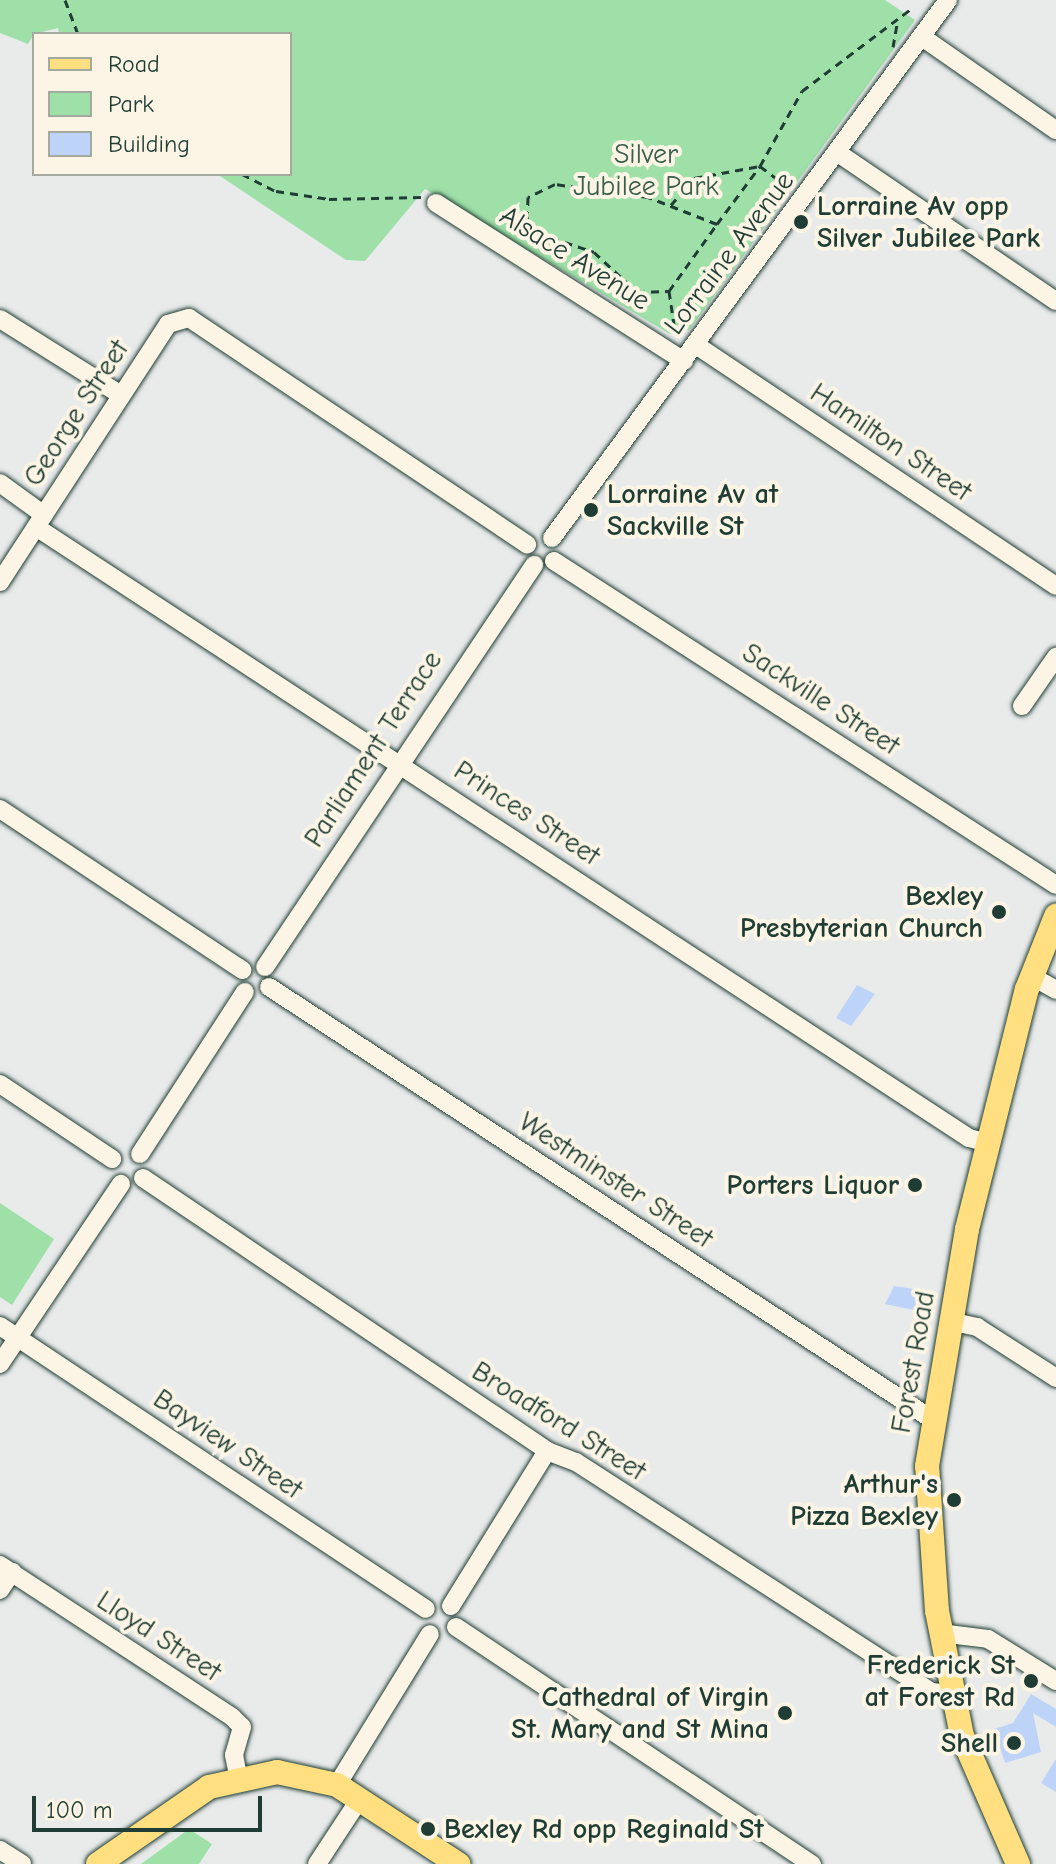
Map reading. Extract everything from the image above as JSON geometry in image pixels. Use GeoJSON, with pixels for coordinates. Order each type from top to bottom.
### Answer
{"type":"FeatureCollection","features":[{"type":"Feature","properties":{"kind":"main road","name":"Forest Road"},"geometry":{"type":"LineString","coordinates":[[1018,1864],[970,1764],[940,1633],[927,1481],[949,1321],[988,1143],[1031,976],[1056,916]]}},
{"type":"Feature","properties":{"kind":"main road"},"geometry":{"type":"LineString","coordinates":[[98,1863],[199,1793],[238,1776],[277,1772],[337,1785],[458,1864]]}},
{"type":"Feature","properties":{"kind":"street","name":"Lorraine Avenue"},"geometry":{"type":"LineString","coordinates":[[552,538],[948,0]]}},
{"type":"Feature","properties":{"kind":"street"},"geometry":{"type":"LineString","coordinates":[[922,37],[1056,130]]}},
{"type":"Feature","properties":{"kind":"street"},"geometry":{"type":"LineString","coordinates":[[838,153],[1056,301]]}},
{"type":"Feature","properties":{"kind":"street","name":"Alsace Avenue"},"geometry":{"type":"LineString","coordinates":[[436,203],[684,361]]}},
{"type":"Feature","properties":{"kind":"street"},"geometry":{"type":"LineString","coordinates":[[0,319],[121,395]]}},
{"type":"Feature","properties":{"kind":"street","name":"George Street"},"geometry":{"type":"LineString","coordinates":[[0,582],[121,395],[177,319],[198,322],[527,544]]}},
{"type":"Feature","properties":{"kind":"street","name":"Hamilton Street"},"geometry":{"type":"LineString","coordinates":[[696,345],[1056,586]]}},
{"type":"Feature","properties":{"kind":"street","name":"Princes Street"},"geometry":{"type":"LineString","coordinates":[[0,483],[40,521],[398,762],[969,1138],[988,1143]]}},
{"type":"Feature","properties":{"kind":"street"},"geometry":{"type":"LineString","coordinates":[[538,535],[552,538],[554,561],[534,565],[527,544],[538,535]]}},
{"type":"Feature","properties":{"kind":"street","name":"Sackville Street"},"geometry":{"type":"LineString","coordinates":[[554,561],[1056,885]]}},
{"type":"Feature","properties":{"kind":"street","name":"Parliament Terrace"},"geometry":{"type":"LineString","coordinates":[[265,967],[398,762],[534,565]]}},
{"type":"Feature","properties":{"kind":"street"},"geometry":{"type":"LineString","coordinates":[[1022,706],[1056,657]]}},
{"type":"Feature","properties":{"kind":"street"},"geometry":{"type":"LineString","coordinates":[[0,809],[242,970],[265,967],[269,987],[245,992]]}},
{"type":"Feature","properties":{"kind":"street"},"geometry":{"type":"LineString","coordinates":[[0,1364],[121,1184],[143,1178],[140,1154],[245,992],[242,970]]}},
{"type":"Feature","properties":{"kind":"street"},"geometry":{"type":"LineString","coordinates":[[1031,976],[1056,990]]}},
{"type":"Feature","properties":{"kind":"street","name":"Westminster Street"},"geometry":{"type":"LineString","coordinates":[[269,987],[933,1420]]}},
{"type":"Feature","properties":{"kind":"street"},"geometry":{"type":"LineString","coordinates":[[0,1084],[112,1159]]}},
{"type":"Feature","properties":{"kind":"street"},"geometry":{"type":"LineString","coordinates":[[121,1184],[111,1173],[112,1159],[124,1150],[140,1154]]}},
{"type":"Feature","properties":{"kind":"street","name":"Broadford Street"},"geometry":{"type":"LineString","coordinates":[[143,1178],[547,1451],[576,1462],[931,1692],[954,1694]]}},
{"type":"Feature","properties":{"kind":"street"},"geometry":{"type":"LineString","coordinates":[[949,1321],[977,1327],[1056,1378]]}},
{"type":"Feature","properties":{"kind":"street","name":"Bayview Street"},"geometry":{"type":"LineString","coordinates":[[0,1326],[426,1609]]}},
{"type":"Feature","properties":{"kind":"street"},"geometry":{"type":"LineString","coordinates":[[547,1451],[451,1606],[456,1627],[812,1864]]}},
{"type":"Feature","properties":{"kind":"street"},"geometry":{"type":"LineString","coordinates":[[0,1590],[6,1569]]}},
{"type":"Feature","properties":{"kind":"street","name":"Lloyd Street"},"geometry":{"type":"LineString","coordinates":[[6,1569],[242,1727],[234,1755],[238,1776]]}},
{"type":"Feature","properties":{"kind":"street"},"geometry":{"type":"LineString","coordinates":[[337,1785],[430,1634],[426,1609],[451,1606]]}},
{"type":"Feature","properties":{"kind":"street"},"geometry":{"type":"LineString","coordinates":[[430,1634],[446,1636],[456,1627]]}},
{"type":"Feature","properties":{"kind":"street"},"geometry":{"type":"LineString","coordinates":[[940,1633],[988,1639],[1056,1681]]}},
{"type":"Feature","properties":{"kind":"street"},"geometry":{"type":"LineString","coordinates":[[317,1864],[359,1800]]}},
{"type":"Feature","properties":{"kind":"street"},"geometry":{"type":"LineString","coordinates":[[0,1850],[22,1864]]}},
{"type":"Feature","properties":{"kind":"path"},"geometry":{"type":"LineString","coordinates":[[65,0],[77,32]]}},
{"type":"Feature","properties":{"kind":"path"},"geometry":{"type":"LineString","coordinates":[[699,310],[675,331],[669,291],[760,166],[802,91],[911,9]]}},
{"type":"Feature","properties":{"kind":"path"},"geometry":{"type":"LineString","coordinates":[[671,205],[694,178],[760,166],[790,188],[781,201]]}},
{"type":"Feature","properties":{"kind":"path"},"geometry":{"type":"LineString","coordinates":[[247,176],[295,195],[416,195],[436,203]]}},
{"type":"Feature","properties":{"kind":"path"},"geometry":{"type":"LineString","coordinates":[[669,291],[637,292],[594,252],[538,233],[524,209],[528,197],[555,184],[671,205],[717,224]]}},
{"type":"Feature","properties":{"kind":"green space","name":"Silver Jubilee Park"},"geometry":{"type":"Polygon","coordinates":[[[0,0],[885,0],[915,20],[690,329],[670,334],[425,189],[365,261],[346,260],[220,176],[292,176],[292,32],[59,32],[58,28],[32,32],[28,44],[0,33],[0,0]]]}},
{"type":"Feature","properties":{"kind":"green space"},"geometry":{"type":"Polygon","coordinates":[[[0,1203],[54,1239],[12,1305],[0,1297],[0,1203]]]}},
{"type":"Feature","properties":{"kind":"green space"},"geometry":{"type":"Polygon","coordinates":[[[189,1829],[212,1844],[199,1864],[141,1864],[189,1829]]]}},
{"type":"Feature","properties":{"kind":"building"},"geometry":{"type":"Polygon","coordinates":[[[857,985],[875,994],[851,1026],[836,1018],[857,985]]]}},
{"type":"Feature","properties":{"kind":"building"},"geometry":{"type":"Polygon","coordinates":[[[894,1286],[927,1291],[923,1312],[885,1304],[894,1286]]]}},
{"type":"Feature","properties":{"kind":"building"},"geometry":{"type":"Polygon","coordinates":[[[1031,1694],[1056,1709],[1056,1727],[1033,1713],[1041,1752],[1005,1763],[994,1729],[1013,1723],[1031,1694]]]}},
{"type":"Feature","properties":{"kind":"building"},"geometry":{"type":"Polygon","coordinates":[[[1056,1759],[1056,1792],[1041,1783],[1056,1759]]]}},
{"type":"Feature","properties":{"kind":"place","name":"Lorraine Av opp Silver Jubilee Park"},"geometry":{"type":"Point","coordinates":[801,222]}},
{"type":"Feature","properties":{"kind":"place","name":"Lorraine Av at Sackville St"},"geometry":{"type":"Point","coordinates":[591,510]}},
{"type":"Feature","properties":{"kind":"place","name":"Bexley Presbyterian Church"},"geometry":{"type":"Point","coordinates":[999,912]}},
{"type":"Feature","properties":{"kind":"place","name":"Porters Liquor"},"geometry":{"type":"Point","coordinates":[915,1185]}},
{"type":"Feature","properties":{"kind":"place","name":"Arthur's Pizza Bexley"},"geometry":{"type":"Point","coordinates":[954,1500]}},
{"type":"Feature","properties":{"kind":"place","name":"Frederick St at Forest Rd"},"geometry":{"type":"Point","coordinates":[1031,1681]}},
{"type":"Feature","properties":{"kind":"place","name":"Cathedral of Virgin St. Mary and St Mina"},"geometry":{"type":"Point","coordinates":[785,1713]}},
{"type":"Feature","properties":{"kind":"place","name":"Shell"},"geometry":{"type":"Point","coordinates":[1014,1743]}},
{"type":"Feature","properties":{"kind":"place","name":"Bexley Rd opp Reginald St"},"geometry":{"type":"Point","coordinates":[428,1829]}}]}
